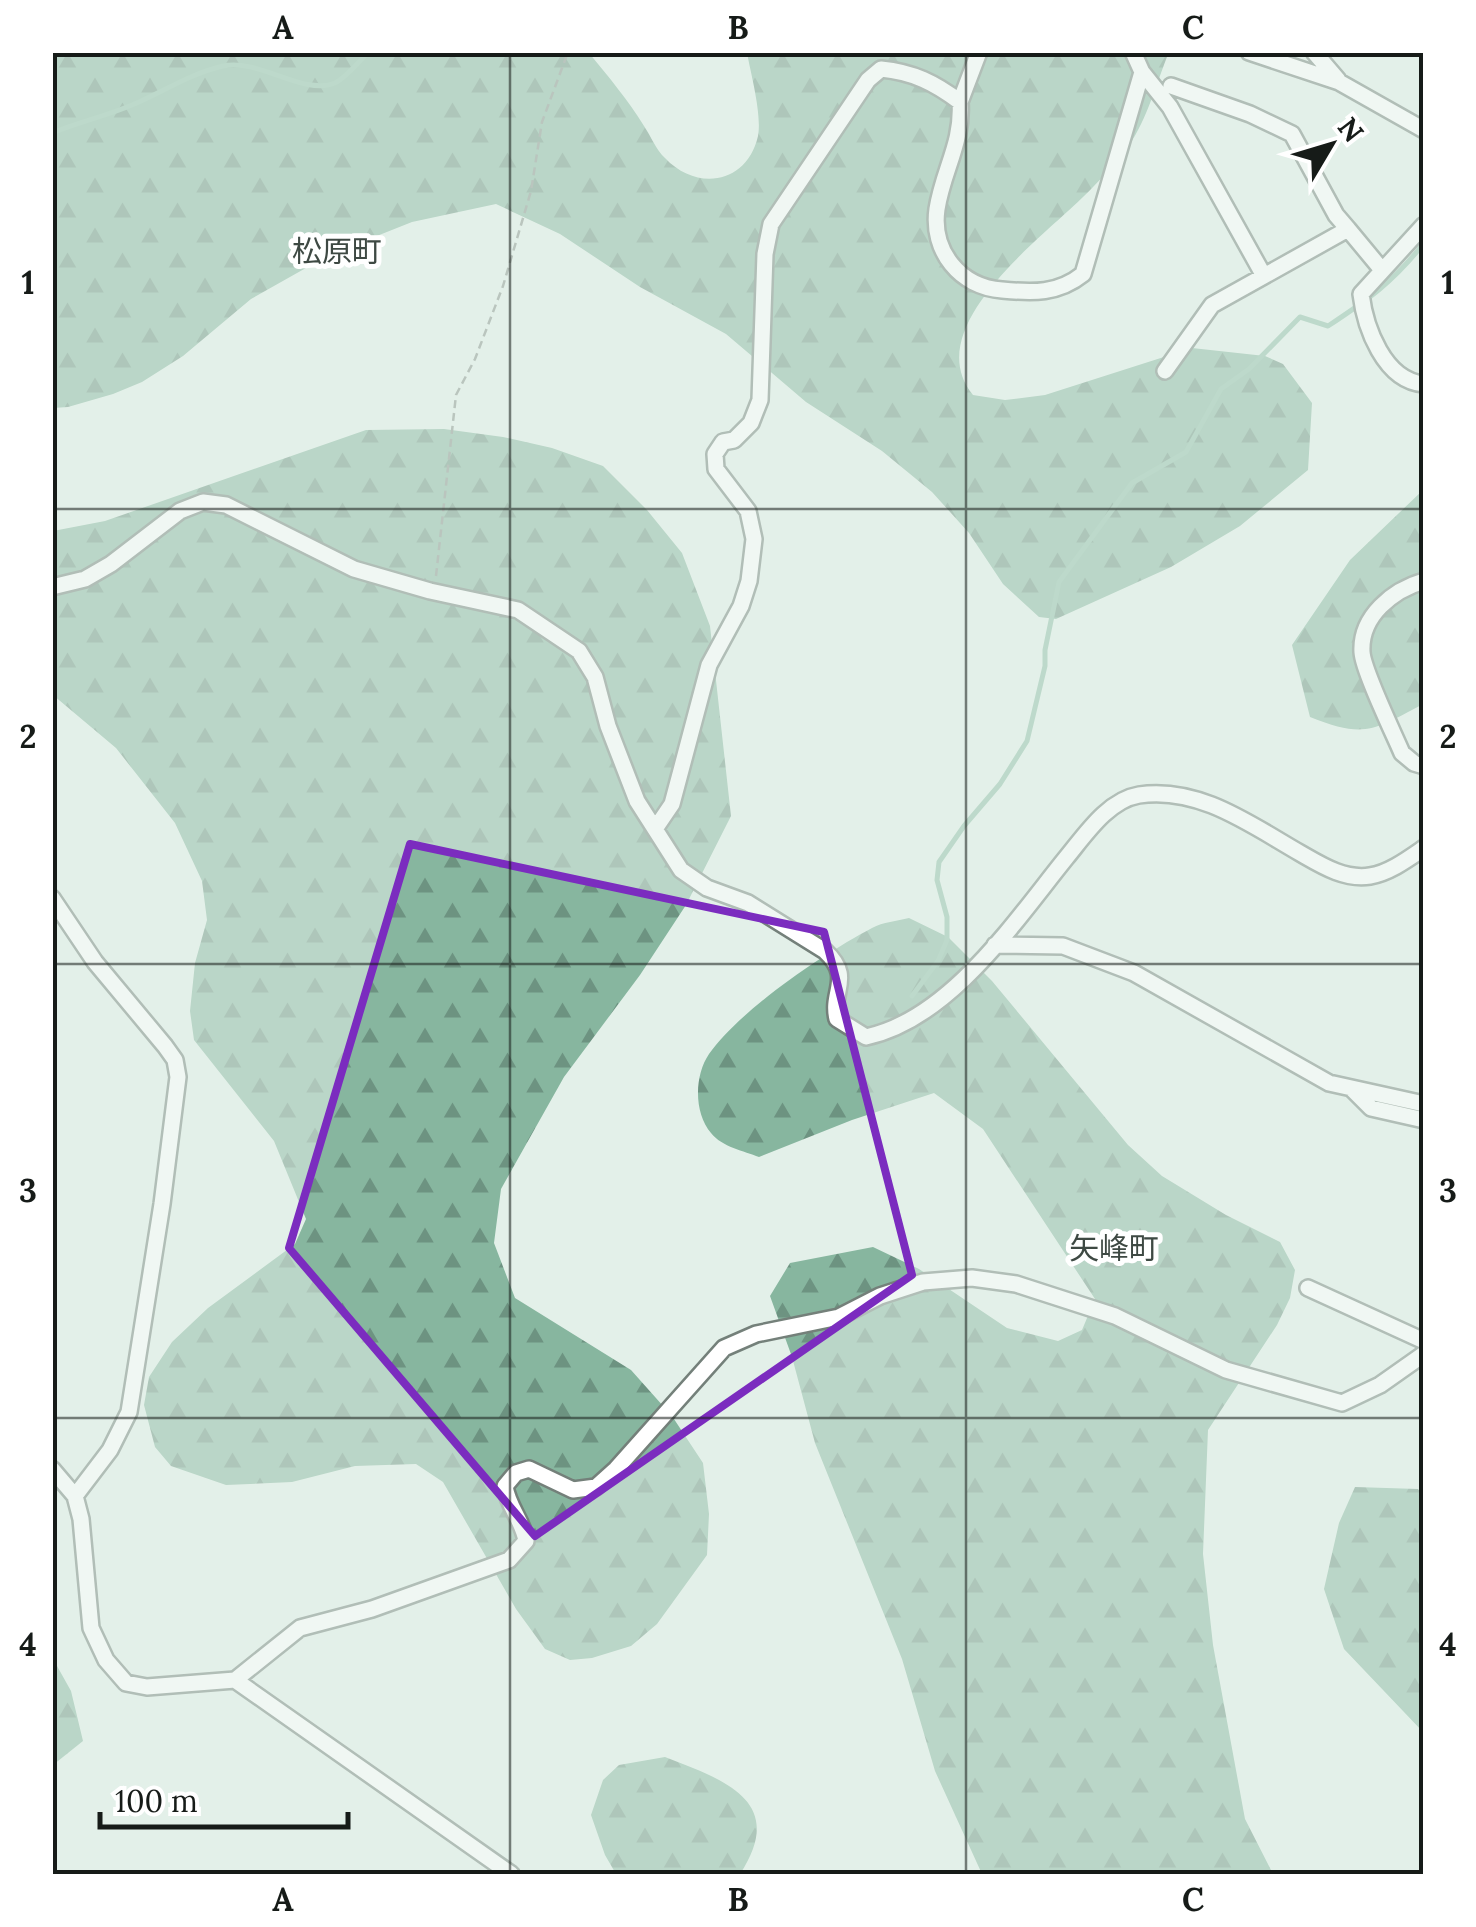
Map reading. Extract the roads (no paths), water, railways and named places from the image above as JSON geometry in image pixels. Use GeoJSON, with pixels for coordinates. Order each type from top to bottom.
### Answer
{"type":"FeatureCollection","features":[{"type":"Feature","properties":{"kind":"street"},"geometry":{"type":"LineString","coordinates":[[979,52],[960,102],[962,128],[936,211],[948,264],[970,282],[997,290],[1066,288],[1084,274],[1142,72]]}},
{"type":"Feature","properties":{"kind":"street"},"geometry":{"type":"LineString","coordinates":[[1132,52],[1142,72],[1170,107],[1264,276]]}},
{"type":"Feature","properties":{"kind":"street"},"geometry":{"type":"LineString","coordinates":[[1249,52],[1339,82],[1424,130]]}},
{"type":"Feature","properties":{"kind":"street"},"geometry":{"type":"LineString","coordinates":[[1314,52],[1339,82]]}},
{"type":"Feature","properties":{"kind":"street"},"geometry":{"type":"LineString","coordinates":[[654,829],[672,804],[709,665],[741,606],[749,580],[754,539],[748,511],[716,469],[714,454],[722,442],[734,440],[751,424],[760,400],[765,254],[771,224],[868,80],[881,69],[909,72],[960,102]]}},
{"type":"Feature","properties":{"kind":"street"},"geometry":{"type":"LineString","coordinates":[[1171,86],[1292,134],[1336,215],[1382,270]]}},
{"type":"Feature","properties":{"kind":"street"},"geometry":{"type":"LineString","coordinates":[[1228,125],[1233,108]]}},
{"type":"Feature","properties":{"kind":"street"},"geometry":{"type":"LineString","coordinates":[[1424,225],[1361,294],[1375,346],[1400,375],[1418,385],[1424,384]]}},
{"type":"Feature","properties":{"kind":"street"},"geometry":{"type":"LineString","coordinates":[[1165,371],[1212,306],[1348,229]]}},
{"type":"Feature","properties":{"kind":"street"},"geometry":{"type":"LineString","coordinates":[[52,587],[84,580],[180,511],[203,502],[226,506],[354,569],[518,610],[579,651],[595,677],[608,726],[637,801],[681,870],[707,888],[748,903],[834,960],[840,973],[834,1009],[838,1019],[866,1036],[886,1032],[940,1000],[995,945],[1092,827],[1116,804],[1138,795],[1184,796],[1220,807],[1335,872],[1370,876],[1400,864],[1424,848]]}},
{"type":"Feature","properties":{"kind":"street"},"geometry":{"type":"LineString","coordinates":[[1424,581],[1409,586],[1380,606],[1366,625],[1362,653],[1402,753],[1424,766]]}},
{"type":"Feature","properties":{"kind":"street"},"geometry":{"type":"LineString","coordinates":[[52,898],[95,962],[175,1060],[178,1077],[128,1412],[110,1450],[75,1496]]}},
{"type":"Feature","properties":{"kind":"street"},"geometry":{"type":"LineString","coordinates":[[995,945],[1063,946],[1134,973],[1329,1083],[1424,1104]]}},
{"type":"Feature","properties":{"kind":"street"},"geometry":{"type":"LineString","coordinates":[[1350,1088],[1371,1108],[1424,1120]]}},
{"type":"Feature","properties":{"kind":"street"},"geometry":{"type":"LineString","coordinates":[[52,1469],[75,1496],[81,1519],[91,1628],[106,1660],[126,1683],[147,1687],[235,1680],[300,1628],[372,1609],[510,1560],[526,1541],[524,1528],[507,1500],[506,1486],[516,1474],[530,1469],[573,1490],[596,1487],[724,1348],[756,1334],[839,1317],[880,1296],[923,1282],[972,1278],[1016,1284],[1114,1316],[1226,1370],[1342,1403],[1380,1385],[1424,1354]]}},
{"type":"Feature","properties":{"kind":"street"},"geometry":{"type":"LineString","coordinates":[[1308,1288],[1424,1341]]}},
{"type":"Feature","properties":{"kind":"street"},"geometry":{"type":"LineString","coordinates":[[235,1680],[511,1874]]}},
{"type":"Feature","properties":{"kind":"waterway"},"geometry":{"type":"LineString","coordinates":[[52,133],[122,109],[211,69],[251,67],[322,86],[335,83],[369,52]]}},
{"type":"Feature","properties":{"kind":"waterway"},"geometry":{"type":"LineString","coordinates":[[912,996],[938,961],[947,940],[947,917],[937,880],[939,862],[1000,784],[1027,741],[1059,582],[1132,483],[1186,452],[1221,389],[1249,369],[1300,317],[1328,326],[1380,289],[1424,243]]}},
{"type":"Feature","properties":{"kind":"district","name":"松原町"},"geometry":{"type":"Point","coordinates":[337,252]}},
{"type":"Feature","properties":{"kind":"district","name":"矢峰町"},"geometry":{"type":"Point","coordinates":[1114,1249]}}]}
